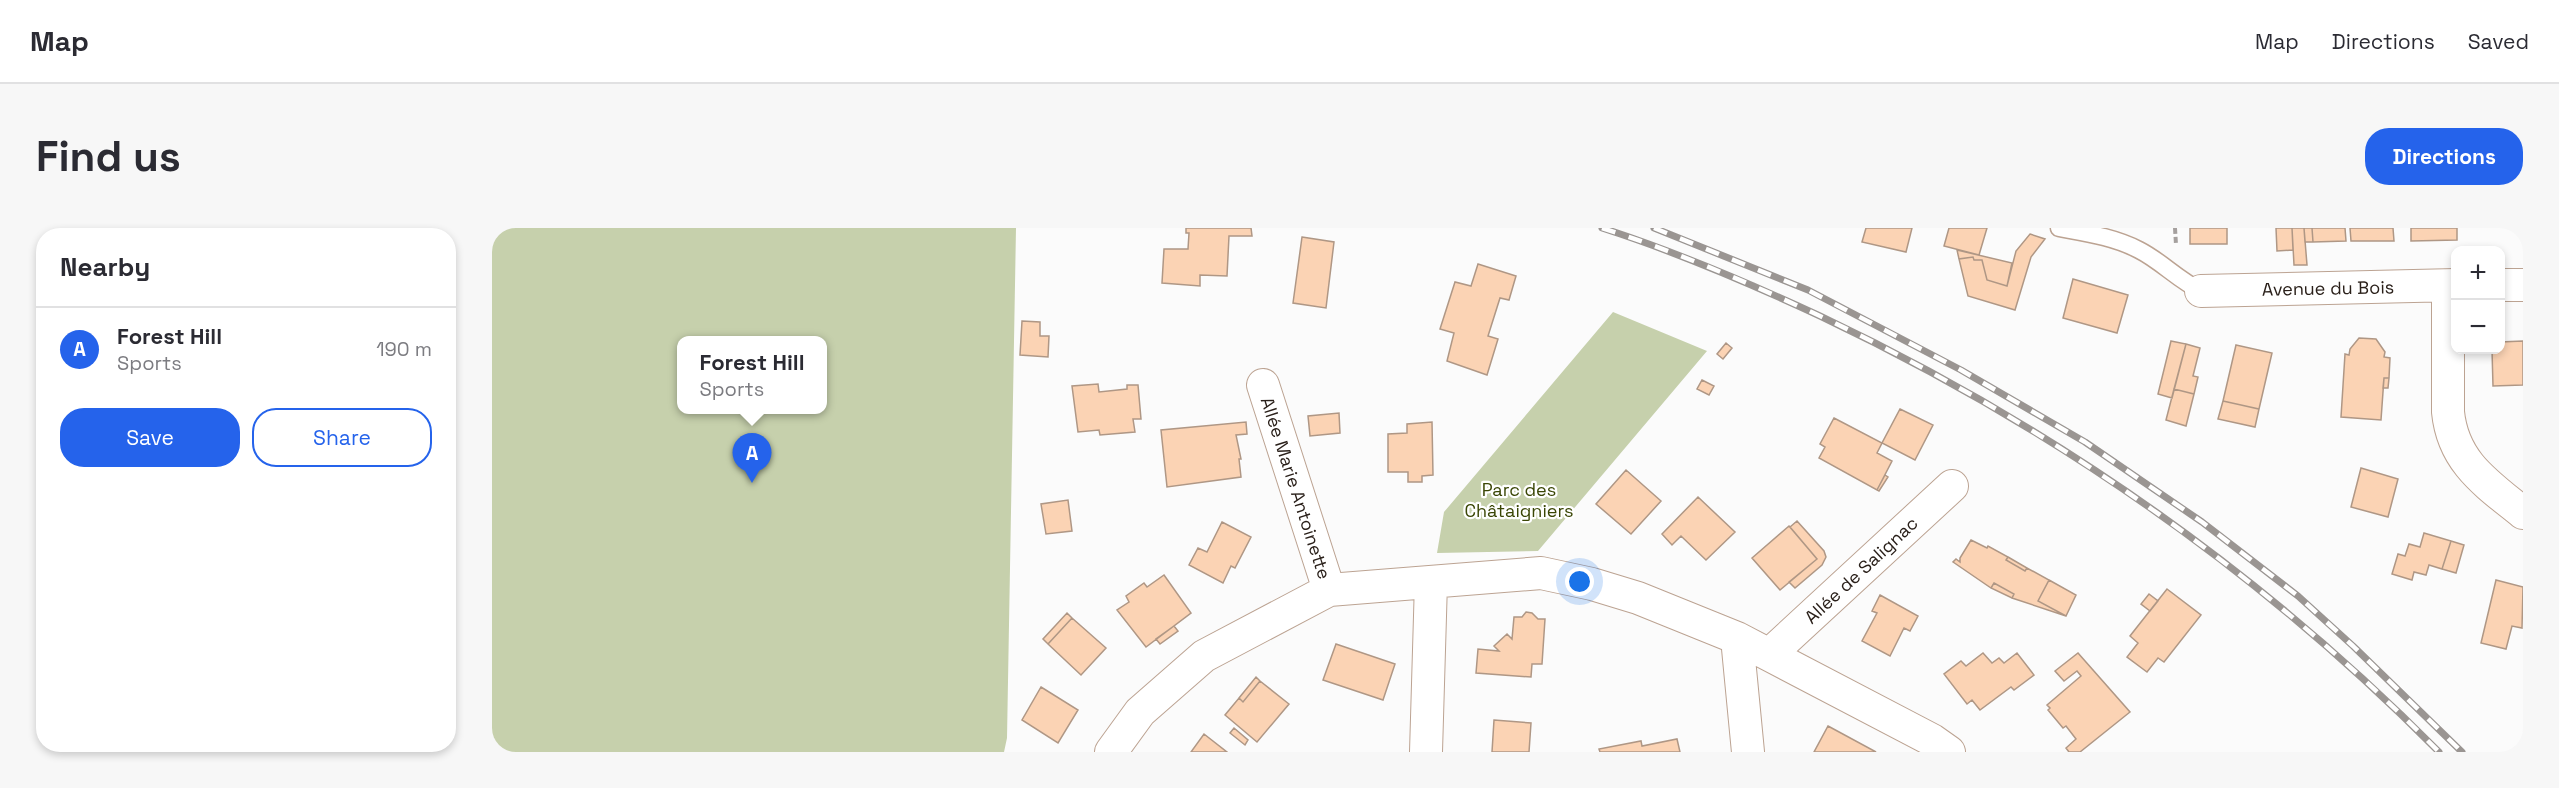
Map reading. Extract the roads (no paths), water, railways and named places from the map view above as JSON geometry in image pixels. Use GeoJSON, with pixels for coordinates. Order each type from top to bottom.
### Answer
{"type":"FeatureCollection","features":[{"type":"Feature","properties":{"kind":"street"},"geometry":{"type":"LineString","coordinates":[[2505,285],[2523,285]]}},
{"type":"Feature","properties":{"kind":"street","name":"Avenue du Bois"},"geometry":{"type":"LineString","coordinates":[[2201,291],[2451,286]]}},
{"type":"Feature","properties":{"kind":"street"},"geometry":{"type":"LineString","coordinates":[[2452,300],[2448,412],[2450,431],[2460,455],[2482,480],[2523,513]]}},
{"type":"Feature","properties":{"kind":"street","name":"Allée Marie Antoinette"},"geometry":{"type":"LineString","coordinates":[[1263,385],[1329,590]]}},
{"type":"Feature","properties":{"kind":"street","name":"Allée de Salignac"},"geometry":{"type":"LineString","coordinates":[[1770,654],[1952,486]]}},
{"type":"Feature","properties":{"kind":"street"},"geometry":{"type":"LineString","coordinates":[[1111,752],[1140,712],[1204,656],[1329,590],[1541,573],[1592,584],[1638,598],[1737,638],[1932,740],[1949,752]]}},
{"type":"Feature","properties":{"kind":"street"},"geometry":{"type":"LineString","coordinates":[[1426,752],[1431,582]]}},
{"type":"Feature","properties":{"kind":"street"},"geometry":{"type":"LineString","coordinates":[[1737,638],[1748,752]]}},
{"type":"Feature","properties":{"kind":"lane"},"geometry":{"type":"LineString","coordinates":[[2058,228],[2099,235],[2139,250],[2178,279],[2201,291]]}},
{"type":"Feature","properties":{"kind":"railway"},"geometry":{"type":"LineString","coordinates":[[1602,228],[1658,247],[1820,316],[1989,405],[2070,454],[2149,507],[2225,563],[2299,623],[2439,752]]}},
{"type":"Feature","properties":{"kind":"railway"},"geometry":{"type":"LineString","coordinates":[[1654,228],[1808,290],[1961,370],[2085,442],[2202,522],[2298,596],[2462,752]]}},
{"type":"Feature","properties":{"kind":"place","name":"Forest Hill"},"geometry":{"type":"Point","coordinates":[752,483]}},
{"type":"Feature","properties":{"kind":"park label","name":"Parc des Châtaigniers"},"geometry":{"type":"Point","coordinates":[1519,499]}}]}
